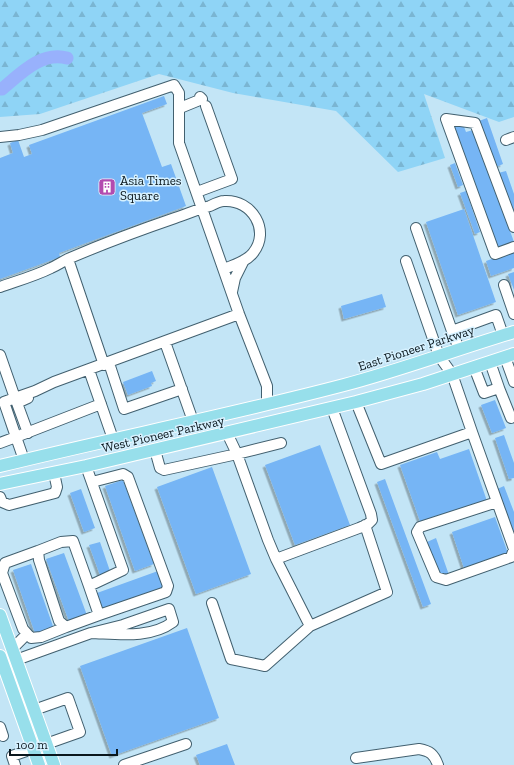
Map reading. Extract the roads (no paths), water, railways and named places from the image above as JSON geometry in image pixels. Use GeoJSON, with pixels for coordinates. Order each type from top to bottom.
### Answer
{"type":"FeatureCollection","features":[{"type":"Feature","properties":{"kind":"main road","name":"East Pioneer Parkway"},"geometry":{"type":"LineString","coordinates":[[326,389],[508,334]]}},
{"type":"Feature","properties":{"kind":"main road"},"geometry":{"type":"LineString","coordinates":[[332,408],[452,374],[509,356]]}},
{"type":"Feature","properties":{"kind":"main road","name":"West Pioneer Parkway"},"geometry":{"type":"LineString","coordinates":[[0,466],[223,415],[326,389]]}},
{"type":"Feature","properties":{"kind":"main road","name":"West Pioneer Parkway"},"geometry":{"type":"LineString","coordinates":[[0,484],[86,466],[332,408]]}},
{"type":"Feature","properties":{"kind":"main road"},"geometry":{"type":"LineString","coordinates":[[223,415],[227,433]]}},
{"type":"Feature","properties":{"kind":"main road"},"geometry":{"type":"LineString","coordinates":[[0,615],[54,765]]}},
{"type":"Feature","properties":{"kind":"main road"},"geometry":{"type":"LineString","coordinates":[[0,656],[4,678],[34,749],[39,765]]}},
{"type":"Feature","properties":{"kind":"lane"},"geometry":{"type":"LineString","coordinates":[[0,137],[42,130],[174,85],[179,93],[179,143],[239,314],[267,386],[268,404]]}},
{"type":"Feature","properties":{"kind":"lane"},"geometry":{"type":"LineString","coordinates":[[180,108],[202,99],[200,97]]}},
{"type":"Feature","properties":{"kind":"lane"},"geometry":{"type":"LineString","coordinates":[[197,192],[232,179],[206,106]]}},
{"type":"Feature","properties":{"kind":"lane"},"geometry":{"type":"LineString","coordinates":[[514,229],[475,124],[446,119],[495,254],[514,247]]}},
{"type":"Feature","properties":{"kind":"lane"},"geometry":{"type":"LineString","coordinates":[[0,287],[53,268],[68,259],[148,227],[224,201],[236,202],[254,214],[259,224],[260,236],[257,247],[252,255],[224,269]]}},
{"type":"Feature","properties":{"kind":"lane"},"geometry":{"type":"LineString","coordinates":[[416,228],[459,349]]}},
{"type":"Feature","properties":{"kind":"lane"},"geometry":{"type":"LineString","coordinates":[[68,259],[124,409],[182,389]]}},
{"type":"Feature","properties":{"kind":"lane"},"geometry":{"type":"LineString","coordinates":[[232,292],[235,278],[244,260]]}},
{"type":"Feature","properties":{"kind":"lane"},"geometry":{"type":"LineString","coordinates":[[406,262],[438,356],[452,374],[514,550],[511,557],[446,580],[436,577],[417,532],[420,527],[497,502]]}},
{"type":"Feature","properties":{"kind":"lane"},"geometry":{"type":"LineString","coordinates":[[504,285],[514,314]]}},
{"type":"Feature","properties":{"kind":"lane"},"geometry":{"type":"LineString","coordinates":[[24,460],[16,437],[4,412],[4,402],[239,314]]}},
{"type":"Feature","properties":{"kind":"lane"},"geometry":{"type":"LineString","coordinates":[[452,331],[496,315],[508,334]]}},
{"type":"Feature","properties":{"kind":"lane"},"geometry":{"type":"LineString","coordinates":[[165,342],[192,421]]}},
{"type":"Feature","properties":{"kind":"lane"},"geometry":{"type":"LineString","coordinates":[[0,355],[3,373],[14,398]]}},
{"type":"Feature","properties":{"kind":"lane"},"geometry":{"type":"LineString","coordinates":[[509,356],[514,379]]}},
{"type":"Feature","properties":{"kind":"lane"},"geometry":{"type":"LineString","coordinates":[[490,362],[511,418]]}},
{"type":"Feature","properties":{"kind":"lane"},"geometry":{"type":"LineString","coordinates":[[474,367],[484,393],[499,388]]}},
{"type":"Feature","properties":{"kind":"lane"},"geometry":{"type":"LineString","coordinates":[[89,370],[113,439]]}},
{"type":"Feature","properties":{"kind":"lane"},"geometry":{"type":"LineString","coordinates":[[28,433],[17,403],[50,390],[48,385]]}},
{"type":"Feature","properties":{"kind":"lane"},"geometry":{"type":"LineString","coordinates":[[356,402],[381,464],[472,432]]}},
{"type":"Feature","properties":{"kind":"lane"},"geometry":{"type":"LineString","coordinates":[[0,442],[28,433],[100,404]]}},
{"type":"Feature","properties":{"kind":"lane"},"geometry":{"type":"LineString","coordinates":[[276,559],[365,525],[372,520],[332,408]]}},
{"type":"Feature","properties":{"kind":"lane"},"geometry":{"type":"LineString","coordinates":[[227,433],[238,454],[276,559],[310,626]]}},
{"type":"Feature","properties":{"kind":"lane"},"geometry":{"type":"LineString","coordinates":[[155,450],[160,468],[164,470],[281,443]]}},
{"type":"Feature","properties":{"kind":"lane"},"geometry":{"type":"LineString","coordinates":[[86,466],[123,570],[89,586]]}},
{"type":"Feature","properties":{"kind":"lane"},"geometry":{"type":"LineString","coordinates":[[0,496],[2,502],[9,505],[55,493],[58,487],[54,473]]}},
{"type":"Feature","properties":{"kind":"lane"},"geometry":{"type":"LineString","coordinates":[[92,482],[123,474],[128,477],[168,586],[166,592],[99,616],[41,636],[30,638],[23,629],[2,573],[5,563],[61,542],[73,541],[99,616]]}},
{"type":"Feature","properties":{"kind":"lane"},"geometry":{"type":"LineString","coordinates":[[212,603],[231,659],[265,666],[310,626],[387,592],[365,525]]}},
{"type":"Feature","properties":{"kind":"lane"},"geometry":{"type":"LineString","coordinates":[[38,551],[39,560],[59,621],[66,627]]}},
{"type":"Feature","properties":{"kind":"lane"},"geometry":{"type":"LineString","coordinates":[[14,654],[91,633],[123,625],[169,609],[173,622],[144,634],[91,633]]}},
{"type":"Feature","properties":{"kind":"lane"},"geometry":{"type":"LineString","coordinates":[[14,654],[27,634]]}},
{"type":"Feature","properties":{"kind":"lane"},"geometry":{"type":"LineString","coordinates":[[4,678],[21,672]]}},
{"type":"Feature","properties":{"kind":"lane"},"geometry":{"type":"LineString","coordinates":[[15,765],[12,756],[80,732],[68,698],[34,710]]}},
{"type":"Feature","properties":{"kind":"lane"},"geometry":{"type":"LineString","coordinates":[[124,765],[186,744]]}},
{"type":"Feature","properties":{"kind":"lane"},"geometry":{"type":"LineString","coordinates":[[356,758],[419,749],[428,751],[434,756],[438,765]]}},
{"type":"Feature","properties":{"kind":"waterway"},"geometry":{"type":"LineString","coordinates":[[0,89],[32,65],[40,61],[48,58],[67,58]]}},
{"type":"Feature","properties":{"kind":"place","name":"Asia Times Square"},"geometry":{"type":"Point","coordinates":[107,187]}}]}
